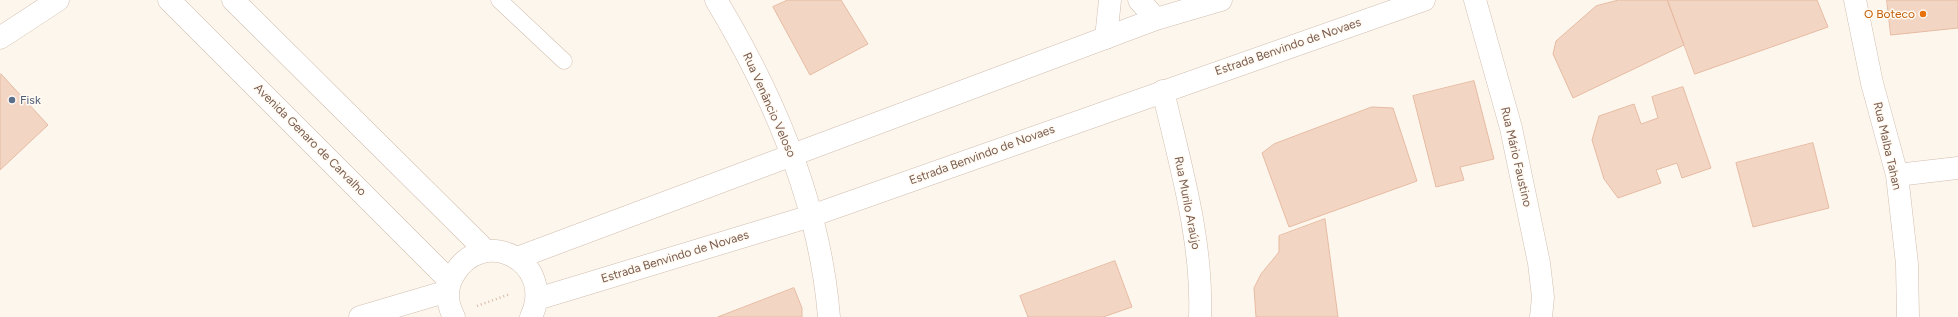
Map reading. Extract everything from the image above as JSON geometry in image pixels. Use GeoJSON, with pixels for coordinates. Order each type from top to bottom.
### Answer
{"type":"FeatureCollection","features":[{"type":"Feature","properties":{"kind":"street"},"geometry":{"type":"LineString","coordinates":[[0,38],[58,0]]}},
{"type":"Feature","properties":{"kind":"street","name":"Avenida Genaro de Carvalho"},"geometry":{"type":"LineString","coordinates":[[169,0],[449,286]]}},
{"type":"Feature","properties":{"kind":"street"},"geometry":{"type":"LineString","coordinates":[[233,0],[486,251]]}},
{"type":"Feature","properties":{"kind":"street","name":"Rua Venâncio Veloso"},"geometry":{"type":"LineString","coordinates":[[716,0],[741,41],[792,154],[811,216],[826,281],[829,317]]}},
{"type":"Feature","properties":{"kind":"street"},"geometry":{"type":"LineString","coordinates":[[1106,38],[1110,0]]}},
{"type":"Feature","properties":{"kind":"street"},"geometry":{"type":"LineString","coordinates":[[1139,0],[1156,19]]}},
{"type":"Feature","properties":{"kind":"street"},"geometry":{"type":"LineString","coordinates":[[517,258],[1156,19],[1221,0]]}},
{"type":"Feature","properties":{"kind":"street","name":"Estrada Benvindo de Novaes"},"geometry":{"type":"LineString","coordinates":[[537,310],[811,216],[1163,90],[1424,0]]}},
{"type":"Feature","properties":{"kind":"street","name":"Rua Mário Faustino"},"geometry":{"type":"LineString","coordinates":[[1475,0],[1511,128],[1539,263],[1543,297],[1541,317]]}},
{"type":"Feature","properties":{"kind":"street","name":"Rua Malba Tahan"},"geometry":{"type":"LineString","coordinates":[[1854,0],[1872,83],[1897,175],[1907,264],[1908,317]]}},
{"type":"Feature","properties":{"kind":"street","name":"Rua Murilo Araújo"},"geometry":{"type":"LineString","coordinates":[[1163,90],[1191,213],[1201,291],[1200,317]]}},
{"type":"Feature","properties":{"kind":"street"},"geometry":{"type":"LineString","coordinates":[[1897,175],[1958,168]]}},
{"type":"Feature","properties":{"kind":"street"},"geometry":{"type":"LineString","coordinates":[[454,317],[449,303],[449,286],[458,266],[471,256],[486,251],[502,252],[517,258],[526,265],[536,285],[537,310]]}},
{"type":"Feature","properties":{"kind":"street"},"geometry":{"type":"LineString","coordinates":[[360,317],[449,286]]}},
{"type":"Feature","properties":{"kind":"lane"},"geometry":{"type":"LineString","coordinates":[[499,0],[564,61]]}},
{"type":"Feature","properties":{"kind":"building"},"geometry":{"type":"Polygon","coordinates":[[[788,0],[841,0],[868,44],[810,75],[773,7],[788,0]]]}},
{"type":"Feature","properties":{"kind":"building"},"geometry":{"type":"Polygon","coordinates":[[[1619,0],[1667,0],[1684,45],[1573,98],[1553,54],[1556,41],[1596,6],[1619,0]]]}},
{"type":"Feature","properties":{"kind":"building"},"geometry":{"type":"Polygon","coordinates":[[[1668,0],[1817,0],[1828,27],[1695,74],[1668,0]]]}},
{"type":"Feature","properties":{"kind":"building","name":"O Boteco"},"geometry":{"type":"Polygon","coordinates":[[[1887,0],[1958,0],[1958,28],[1891,35],[1887,0]]]}},
{"type":"Feature","properties":{"kind":"building","name":"Fisk"},"geometry":{"type":"Polygon","coordinates":[[[1,74],[48,125],[0,170],[0,75],[1,74]]]}},
{"type":"Feature","properties":{"kind":"building"},"geometry":{"type":"Polygon","coordinates":[[[1474,81],[1494,159],[1460,167],[1464,180],[1436,187],[1413,96],[1474,81]]]}},
{"type":"Feature","properties":{"kind":"building"},"geometry":{"type":"Polygon","coordinates":[[[1683,87],[1711,168],[1682,178],[1677,163],[1656,170],[1661,183],[1618,198],[1604,179],[1592,140],[1599,116],[1634,104],[1641,124],[1658,118],[1652,97],[1683,87]]]}},
{"type":"Feature","properties":{"kind":"building"},"geometry":{"type":"Polygon","coordinates":[[[1372,107],[1393,108],[1417,181],[1289,227],[1262,153],[1274,144],[1372,107]]]}},
{"type":"Feature","properties":{"kind":"building"},"geometry":{"type":"Polygon","coordinates":[[[1813,143],[1829,208],[1753,227],[1736,163],[1813,143]]]}},
{"type":"Feature","properties":{"kind":"building"},"geometry":{"type":"Polygon","coordinates":[[[1325,219],[1338,317],[1256,317],[1254,288],[1261,274],[1279,252],[1279,236],[1325,219]]]}},
{"type":"Feature","properties":{"kind":"building"},"geometry":{"type":"Polygon","coordinates":[[[1115,261],[1132,307],[1103,317],[1028,317],[1020,296],[1115,261]]]}},
{"type":"Feature","properties":{"kind":"building"},"geometry":{"type":"Polygon","coordinates":[[[794,288],[802,308],[802,317],[718,317],[794,288]]]}},
{"type":"Feature","properties":{"kind":"place","name":"O Boteco"},"geometry":{"type":"Point","coordinates":[1923,14]}},
{"type":"Feature","properties":{"kind":"place","name":"Fisk"},"geometry":{"type":"Point","coordinates":[12,100]}}]}
